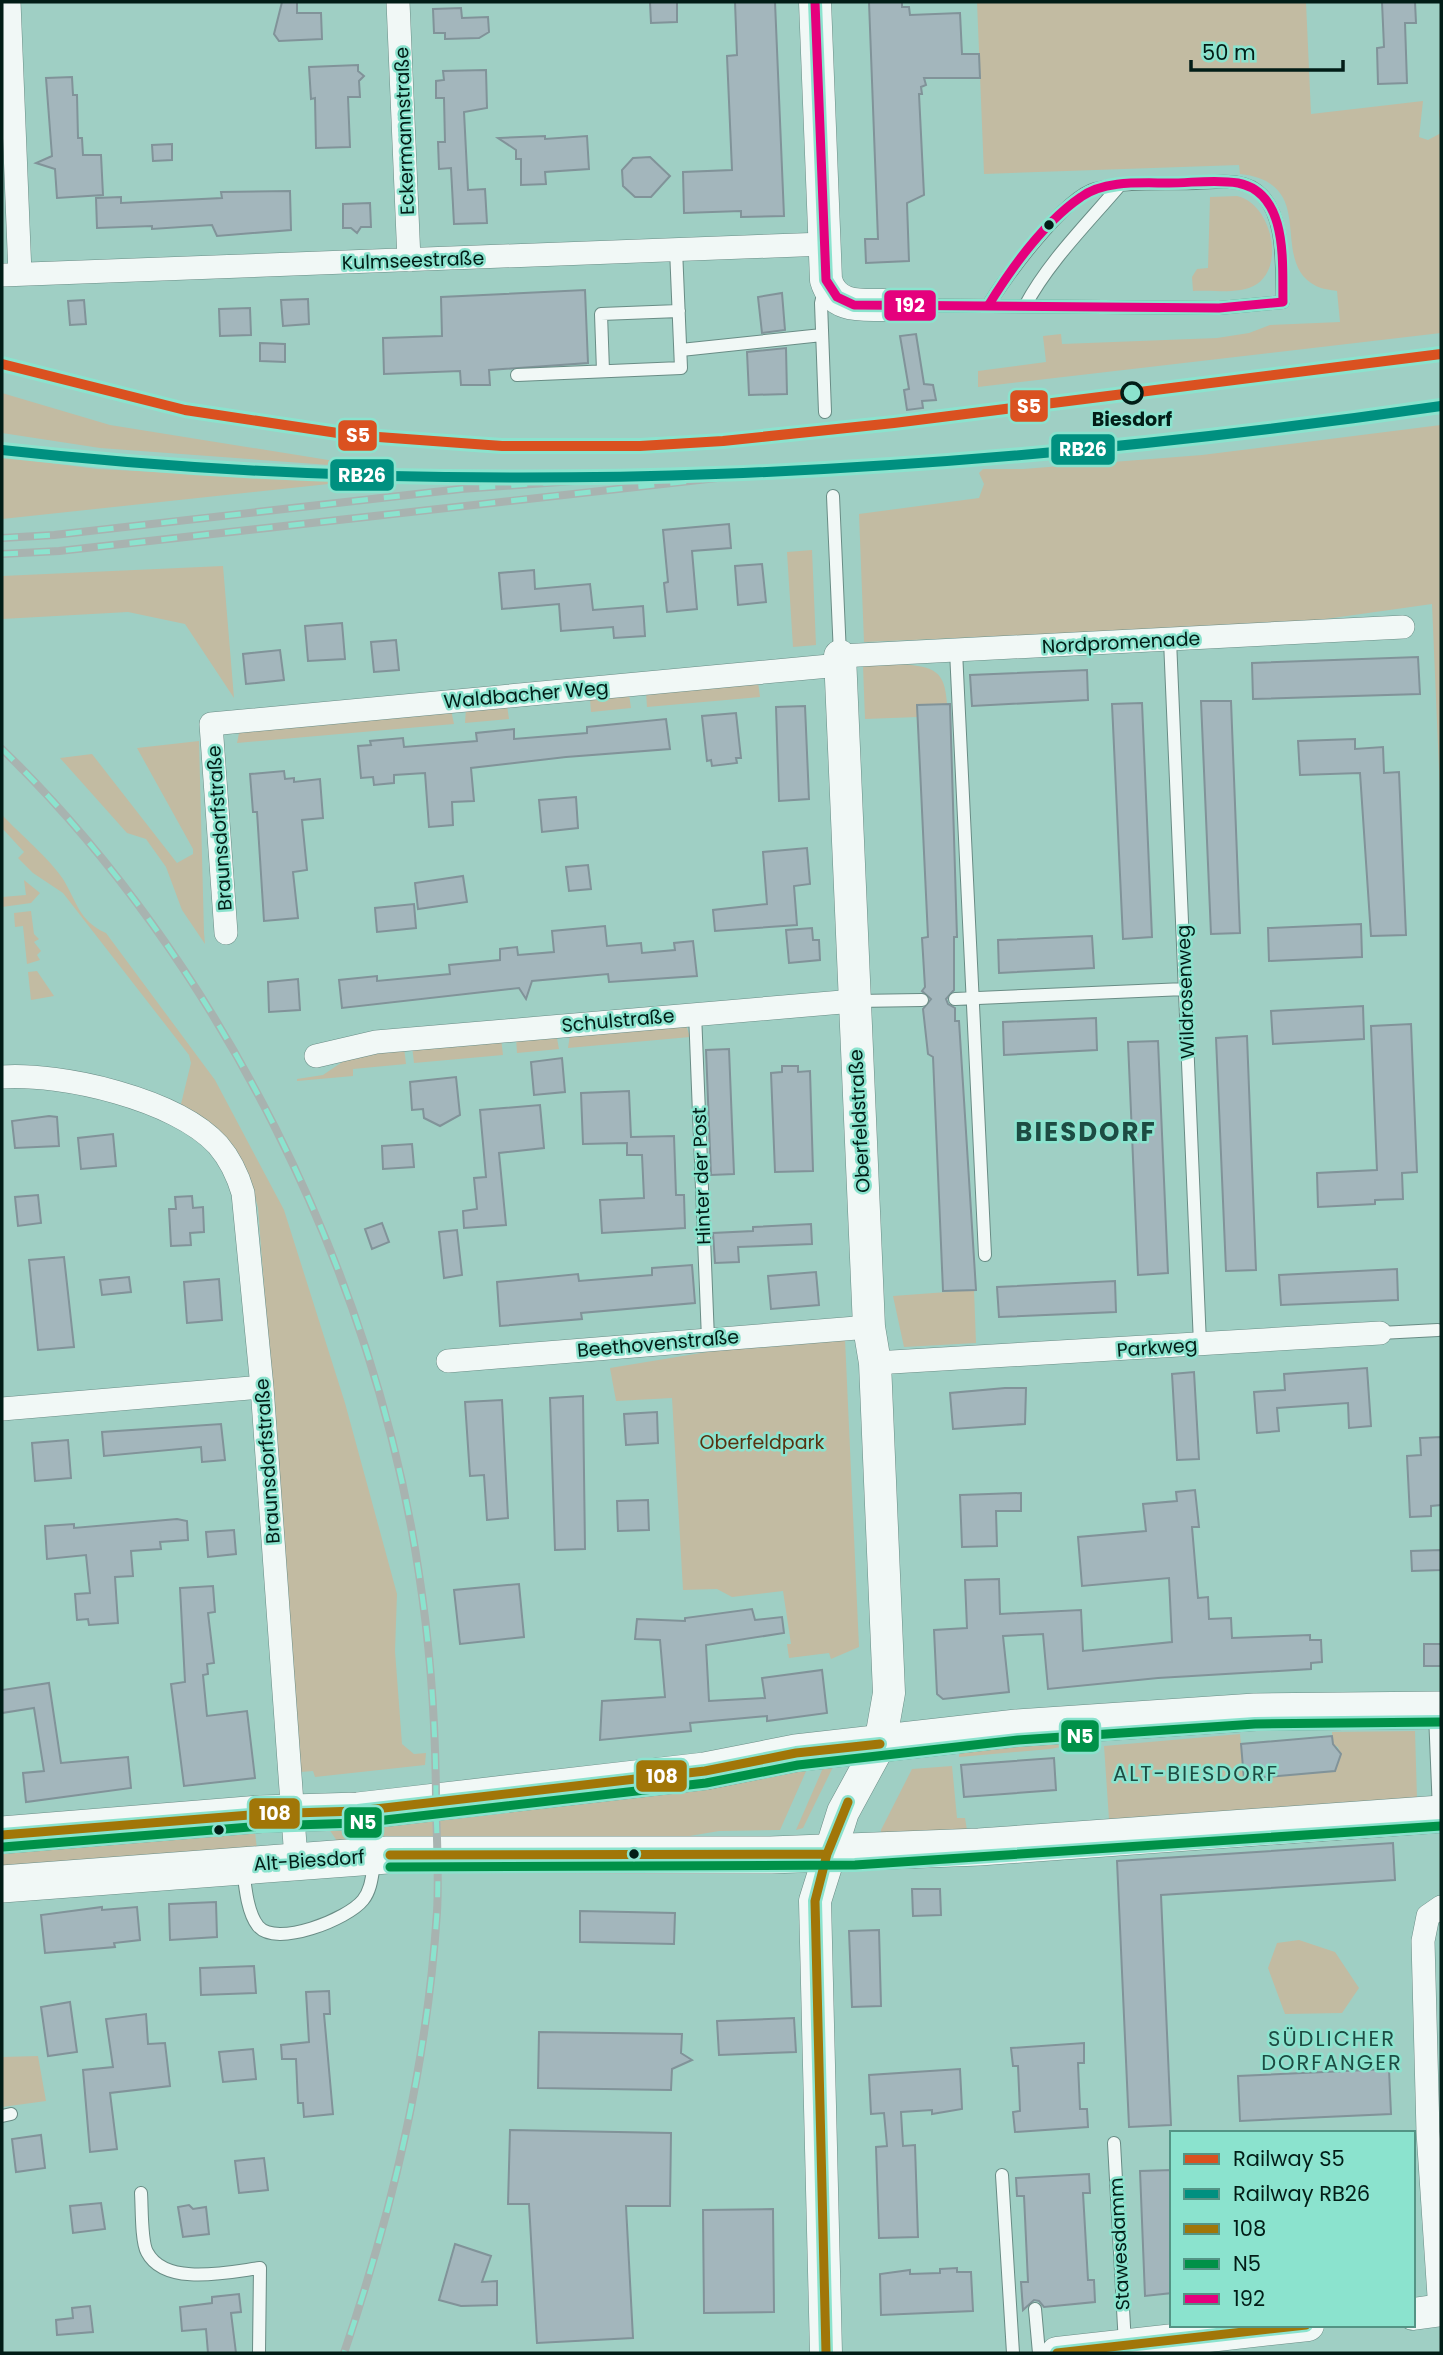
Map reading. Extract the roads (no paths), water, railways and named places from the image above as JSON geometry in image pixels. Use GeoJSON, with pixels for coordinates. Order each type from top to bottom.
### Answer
{"type":"FeatureCollection","features":[{"type":"Feature","properties":{"kind":"main road"},"geometry":{"type":"LineString","coordinates":[[2,1835],[293,1813],[358,1811],[691,1773],[796,1753],[1096,1722],[1255,1712],[1438,1710]]}},
{"type":"Feature","properties":{"kind":"main road","name":"Alt-Biesdorf"},"geometry":{"type":"LineString","coordinates":[[2,1884],[296,1859],[376,1855],[827,1854],[979,1847],[1440,1814]]}},
{"type":"Feature","properties":{"kind":"street"},"geometry":{"type":"LineString","coordinates":[[9,2],[11,275]]}},
{"type":"Feature","properties":{"kind":"street","name":"Eckermannstraße"},"geometry":{"type":"LineString","coordinates":[[398,2],[409,260]]}},
{"type":"Feature","properties":{"kind":"street"},"geometry":{"type":"LineString","coordinates":[[815,2],[829,290],[843,302],[883,305]]}},
{"type":"Feature","properties":{"kind":"street","name":"Kulmseestraße"},"geometry":{"type":"LineString","coordinates":[[11,275],[825,244]]}},
{"type":"Feature","properties":{"kind":"street","name":"Nordpromenade"},"geometry":{"type":"LineString","coordinates":[[840,660],[956,650],[1403,627]]}},
{"type":"Feature","properties":{"kind":"street","name":"Waldbacher Weg"},"geometry":{"type":"LineString","coordinates":[[211,724],[840,660]]}},
{"type":"Feature","properties":{"kind":"street","name":"Oberfeldstraße"},"geometry":{"type":"LineString","coordinates":[[840,660],[853,1001],[869,1327],[875,1363],[889,1693],[880,1744]]}},
{"type":"Feature","properties":{"kind":"street","name":"Braunsdorfstraße"},"geometry":{"type":"LineString","coordinates":[[211,724],[226,933]]}},
{"type":"Feature","properties":{"kind":"street","name":"Schulstraße"},"geometry":{"type":"LineString","coordinates":[[316,1056],[376,1041],[853,1001]]}},
{"type":"Feature","properties":{"kind":"street","name":"Braunsdorfstraße"},"geometry":{"type":"LineString","coordinates":[[2,1077],[29,1075],[65,1080],[154,1107],[186,1120],[225,1154],[238,1177],[243,1193],[262,1387],[296,1859]]}},
{"type":"Feature","properties":{"kind":"street","name":"Beethovenstraße"},"geometry":{"type":"LineString","coordinates":[[448,1361],[869,1327]]}},
{"type":"Feature","properties":{"kind":"street","name":"Parkweg"},"geometry":{"type":"LineString","coordinates":[[875,1363],[1380,1333]]}},
{"type":"Feature","properties":{"kind":"street"},"geometry":{"type":"LineString","coordinates":[[2,1409],[262,1387]]}},
{"type":"Feature","properties":{"kind":"street"},"geometry":{"type":"LineString","coordinates":[[826,2353],[814,1901],[842,1812],[880,1744]]}},
{"type":"Feature","properties":{"kind":"street"},"geometry":{"type":"LineString","coordinates":[[1432,2311],[1421,2133],[1423,1941],[1428,1916],[1441,1907]]}},
{"type":"Feature","properties":{"kind":"street"},"geometry":{"type":"LineString","coordinates":[[1065,2353],[1125,2346],[1190,2346],[1227,2330],[1276,2327]]}},
{"type":"Feature","properties":{"kind":"lane"},"geometry":{"type":"LineString","coordinates":[[883,305],[988,306],[1025,306],[1219,308],[1283,302],[1277,223],[1261,194],[1234,181],[1120,185],[1092,190],[1076,198],[1000,284],[988,306]]}},
{"type":"Feature","properties":{"kind":"lane"},"geometry":{"type":"LineString","coordinates":[[1025,306],[1065,249],[1120,185]]}},
{"type":"Feature","properties":{"kind":"lane"},"geometry":{"type":"LineString","coordinates":[[517,375],[681,368],[676,249]]}},
{"type":"Feature","properties":{"kind":"lane"},"geometry":{"type":"LineString","coordinates":[[825,411],[821,303],[827,280]]}},
{"type":"Feature","properties":{"kind":"lane"},"geometry":{"type":"LineString","coordinates":[[603,371],[601,314],[679,311]]}},
{"type":"Feature","properties":{"kind":"lane"},"geometry":{"type":"LineString","coordinates":[[681,350],[822,335]]}},
{"type":"Feature","properties":{"kind":"lane","name":"Oberfeldstraße"},"geometry":{"type":"LineString","coordinates":[[832,496],[840,660]]}},
{"type":"Feature","properties":{"kind":"lane","name":"Wildrosenweg"},"geometry":{"type":"LineString","coordinates":[[1170,640],[1200,1344]]}},
{"type":"Feature","properties":{"kind":"lane"},"geometry":{"type":"LineString","coordinates":[[956,650],[985,1255]]}},
{"type":"Feature","properties":{"kind":"lane"},"geometry":{"type":"LineString","coordinates":[[955,999],[1185,989]]}},
{"type":"Feature","properties":{"kind":"lane","name":"Schulstraße"},"geometry":{"type":"LineString","coordinates":[[853,1001],[922,1000]]}},
{"type":"Feature","properties":{"kind":"lane","name":"Hinter der Post"},"geometry":{"type":"LineString","coordinates":[[695,1013],[708,1339]]}},
{"type":"Feature","properties":{"kind":"lane","name":"Parkweg"},"geometry":{"type":"LineString","coordinates":[[1380,1333],[1438,1330]]}},
{"type":"Feature","properties":{"kind":"lane"},"geometry":{"type":"LineString","coordinates":[[1438,1710],[1440,1814]]}},
{"type":"Feature","properties":{"kind":"lane"},"geometry":{"type":"LineString","coordinates":[[242,1864],[246,1894],[257,1925],[266,1932],[294,1932],[311,1929],[355,1909],[368,1894],[376,1855]]}},
{"type":"Feature","properties":{"kind":"lane","name":"Stawesdamm"},"geometry":{"type":"LineString","coordinates":[[1114,2143],[1125,2346]]}},
{"type":"Feature","properties":{"kind":"lane"},"geometry":{"type":"LineString","coordinates":[[1002,2175],[1013,2353]]}},
{"type":"Feature","properties":{"kind":"lane"},"geometry":{"type":"LineString","coordinates":[[141,2193],[147,2252],[164,2269],[195,2276],[260,2268],[258,2353]]}},
{"type":"Feature","properties":{"kind":"lane"},"geometry":{"type":"LineString","coordinates":[[1035,2309],[1065,2353]]}},
{"type":"Feature","properties":{"kind":"railway"},"geometry":{"type":"LineString","coordinates":[[2,554],[59,551],[762,473]]}},
{"type":"Feature","properties":{"kind":"railway"},"geometry":{"type":"LineString","coordinates":[[2,538],[54,535],[461,489],[602,479]]}},
{"type":"Feature","properties":{"kind":"railway"},"geometry":{"type":"LineString","coordinates":[[2,749],[80,832],[153,924],[218,1023],[275,1128],[325,1237],[366,1348],[397,1461],[419,1574],[430,1661],[435,1749],[437,1912],[425,2025],[405,2136],[378,2245],[344,2353]]}},
{"type":"Feature","properties":{"kind":"rail line","name":"S5"},"geometry":{"type":"LineString","coordinates":[[2,364],[185,410],[351,435],[502,446],[640,446],[723,441],[894,423],[1441,354]]}},
{"type":"Feature","properties":{"kind":"rail line","name":"RB26"},"geometry":{"type":"LineString","coordinates":[[2,450],[182,466],[362,475],[542,478],[723,474],[903,464],[1083,449],[1262,430],[1441,406]]}},
{"type":"Feature","properties":{"kind":"place","name":"Biesdorf"},"geometry":{"type":"Point","coordinates":[1132,393]}},
{"type":"Feature","properties":{"kind":"district","name":"BIESDORF"},"geometry":{"type":"Point","coordinates":[1086,1132]}},
{"type":"Feature","properties":{"kind":"district","name":"ALT-BIESDORF"},"geometry":{"type":"Point","coordinates":[1196,1774]}},
{"type":"Feature","properties":{"kind":"district","name":"SÜDLICHER DORFANGER"},"geometry":{"type":"Point","coordinates":[1332,2051]}},
{"type":"Feature","properties":{"kind":"park label","name":"Oberfeldpark"},"geometry":{"type":"Point","coordinates":[762,1442]}}]}
